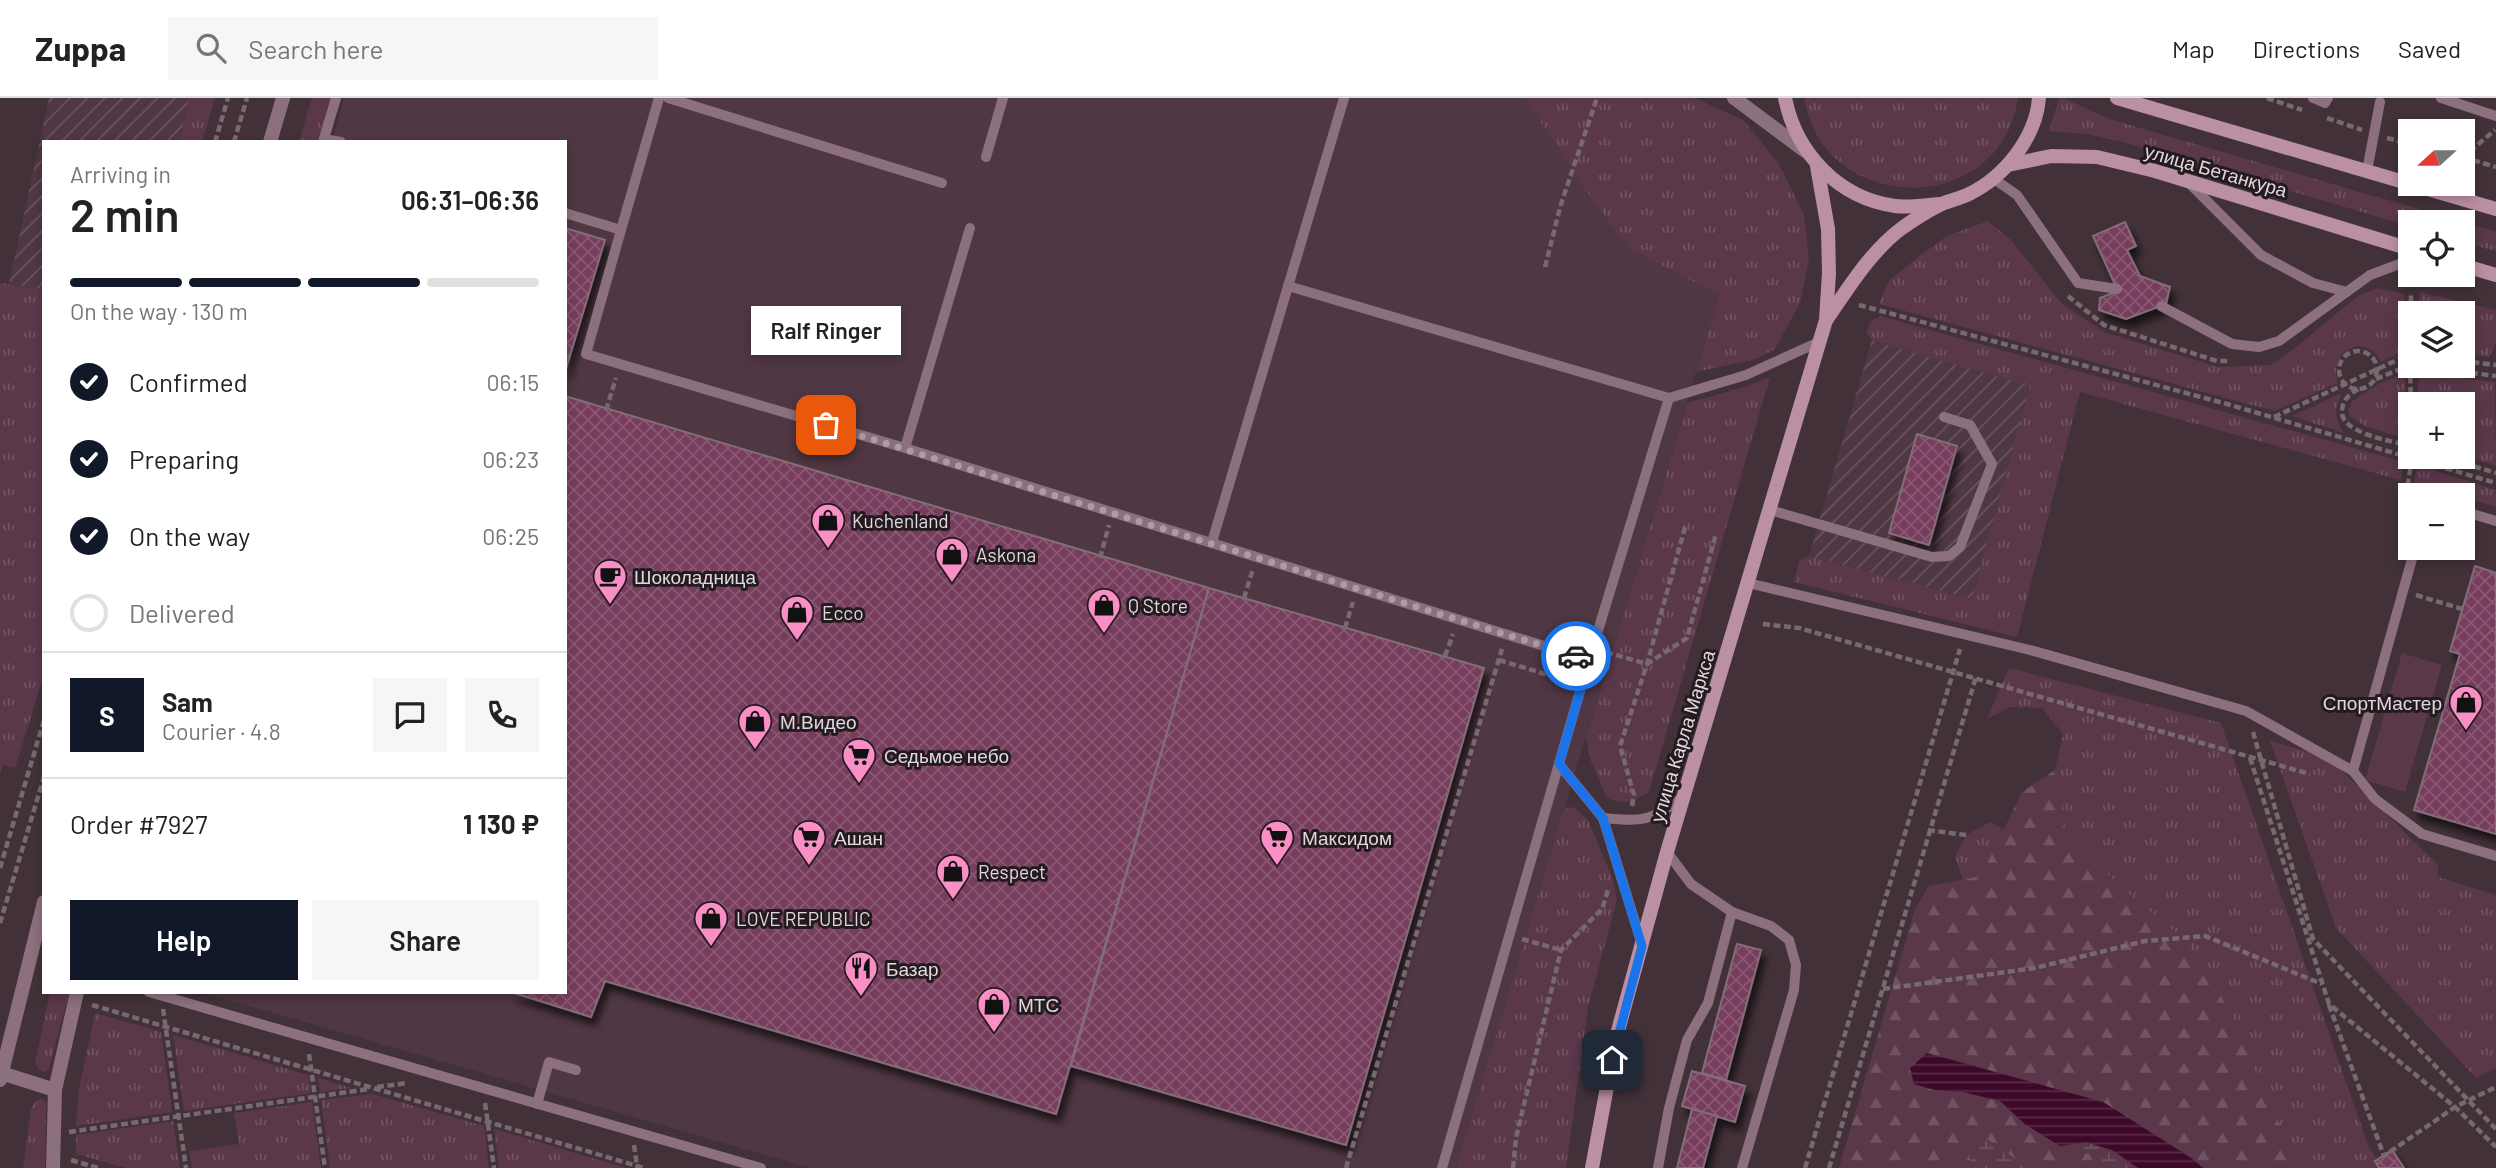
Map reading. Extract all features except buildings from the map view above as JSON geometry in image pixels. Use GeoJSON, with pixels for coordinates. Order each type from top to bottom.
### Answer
{"type":"FeatureCollection","features":[{"type":"Feature","properties":{"kind":"main road"},"geometry":{"type":"LineString","coordinates":[[1786,98],[1789,119],[1805,151],[1817,166],[1853,193],[1896,206],[1941,204]]}},
{"type":"Feature","properties":{"kind":"main road"},"geometry":{"type":"LineString","coordinates":[[1826,320],[1856,276],[1901,229],[1941,204],[1969,195],[1994,179],[2008,165],[2028,137],[2039,98]]}},
{"type":"Feature","properties":{"kind":"main road"},"geometry":{"type":"LineString","coordinates":[[2122,99],[2496,209]]}},
{"type":"Feature","properties":{"kind":"main road","name":"улица Бетанкура"},"geometry":{"type":"LineString","coordinates":[[2008,165],[2052,156],[2097,157],[2186,180],[2398,245]]}},
{"type":"Feature","properties":{"kind":"main road"},"geometry":{"type":"LineString","coordinates":[[1817,166],[1828,229],[1826,320]]}},
{"type":"Feature","properties":{"kind":"main road"},"geometry":{"type":"LineString","coordinates":[[2475,269],[2496,275]]}},
{"type":"Feature","properties":{"kind":"main road","name":"улица Карла Маркса"},"geometry":{"type":"LineString","coordinates":[[1592,1168],[1616,1038],[1667,852],[1826,320]]}},
{"type":"Feature","properties":{"kind":"street"},"geometry":{"type":"LineString","coordinates":[[271,140],[283,98]]}},
{"type":"Feature","properties":{"kind":"street"},"geometry":{"type":"LineString","coordinates":[[1734,98],[1805,151]]}},
{"type":"Feature","properties":{"kind":"street"},"geometry":{"type":"LineString","coordinates":[[0,1080],[42,910]]}},
{"type":"Feature","properties":{"kind":"street"},"geometry":{"type":"LineString","coordinates":[[53,1168],[55,1090],[77,994]]}},
{"type":"Feature","properties":{"kind":"street"},"geometry":{"type":"LineString","coordinates":[[1,1073],[55,1090]]}},
{"type":"Feature","properties":{"kind":"lane"},"geometry":{"type":"LineString","coordinates":[[324,140],[336,98]]}},
{"type":"Feature","properties":{"kind":"lane"},"geometry":{"type":"LineString","coordinates":[[659,98],[586,354],[905,448],[1589,660]]}},
{"type":"Feature","properties":{"kind":"lane"},"geometry":{"type":"LineString","coordinates":[[668,98],[942,183]]}},
{"type":"Feature","properties":{"kind":"lane"},"geometry":{"type":"LineString","coordinates":[[986,157],[1003,98]]}},
{"type":"Feature","properties":{"kind":"lane"},"geometry":{"type":"LineString","coordinates":[[1212,542],[1344,98]]}},
{"type":"Feature","properties":{"kind":"lane"},"geometry":{"type":"LineString","coordinates":[[2313,98],[2325,103],[2328,98]]}},
{"type":"Feature","properties":{"kind":"lane"},"geometry":{"type":"LineString","coordinates":[[2441,98],[2496,116]]}},
{"type":"Feature","properties":{"kind":"lane"},"geometry":{"type":"LineString","coordinates":[[2367,172],[2378,99]]}},
{"type":"Feature","properties":{"kind":"lane"},"geometry":{"type":"LineString","coordinates":[[1994,179],[2017,195],[2078,283],[2117,289]]}},
{"type":"Feature","properties":{"kind":"lane"},"geometry":{"type":"LineString","coordinates":[[2186,180],[2261,255],[2313,283],[2347,292]]}},
{"type":"Feature","properties":{"kind":"lane"},"geometry":{"type":"LineString","coordinates":[[567,214],[621,230]]}},
{"type":"Feature","properties":{"kind":"lane"},"geometry":{"type":"LineString","coordinates":[[905,448],[970,228]]}},
{"type":"Feature","properties":{"kind":"lane"},"geometry":{"type":"LineString","coordinates":[[2161,306],[2232,344],[2259,347],[2279,341],[2370,275],[2398,264]]}},
{"type":"Feature","properties":{"kind":"lane"},"geometry":{"type":"LineString","coordinates":[[1288,286],[1669,398],[1746,375],[1819,342]]}},
{"type":"Feature","properties":{"kind":"lane"},"geometry":{"type":"LineString","coordinates":[[1442,1168],[1589,660],[1669,398]]}},
{"type":"Feature","properties":{"kind":"lane"},"geometry":{"type":"LineString","coordinates":[[1770,510],[1932,556],[1949,556],[1960,547],[1992,464],[1970,425],[1944,417]]}},
{"type":"Feature","properties":{"kind":"lane"},"geometry":{"type":"LineString","coordinates":[[2475,515],[2496,521]]}},
{"type":"Feature","properties":{"kind":"lane"},"geometry":{"type":"LineString","coordinates":[[2353,771],[2412,560]]}},
{"type":"Feature","properties":{"kind":"lane"},"geometry":{"type":"LineString","coordinates":[[1748,583],[2030,650],[2246,711],[2353,771],[2375,799],[2422,834],[2496,856]]}},
{"type":"Feature","properties":{"kind":"lane"},"geometry":{"type":"LineString","coordinates":[[1559,764],[1603,818],[1642,946]]}},
{"type":"Feature","properties":{"kind":"lane"},"geometry":{"type":"LineString","coordinates":[[1603,818],[1653,818],[1684,797]]}},
{"type":"Feature","properties":{"kind":"lane"},"geometry":{"type":"LineString","coordinates":[[1667,852],[1691,884],[1732,912],[1771,926],[1789,940],[1796,965],[1794,990],[1742,1168]]}},
{"type":"Feature","properties":{"kind":"lane"},"geometry":{"type":"LineString","coordinates":[[1658,1168],[1669,1108],[1687,1040],[1708,1003],[1732,912]]}},
{"type":"Feature","properties":{"kind":"lane"},"geometry":{"type":"LineString","coordinates":[[156,994],[761,1168]]}},
{"type":"Feature","properties":{"kind":"lane"},"geometry":{"type":"LineString","coordinates":[[537,1104],[550,1062],[576,1070]]}},
{"type":"Feature","properties":{"kind":"path"},"geometry":{"type":"LineString","coordinates":[[216,140],[228,98]]}},
{"type":"Feature","properties":{"kind":"path"},"geometry":{"type":"LineString","coordinates":[[235,140],[247,98]]}},
{"type":"Feature","properties":{"kind":"path"},"geometry":{"type":"LineString","coordinates":[[1545,267],[1561,204],[1597,98]]}},
{"type":"Feature","properties":{"kind":"path"},"geometry":{"type":"LineString","coordinates":[[2267,98],[2398,141]]}},
{"type":"Feature","properties":{"kind":"path"},"geometry":{"type":"LineString","coordinates":[[2475,147],[2496,129]]}},
{"type":"Feature","properties":{"kind":"path"},"geometry":{"type":"LineString","coordinates":[[2475,161],[2496,167]]}},
{"type":"Feature","properties":{"kind":"path"},"geometry":{"type":"LineString","coordinates":[[2062,287],[2069,298],[2104,325],[2217,361],[2242,361]]}},
{"type":"Feature","properties":{"kind":"path"},"geometry":{"type":"LineString","coordinates":[[2411,293],[2411,301]]}},
{"type":"Feature","properties":{"kind":"path"},"geometry":{"type":"LineString","coordinates":[[1859,305],[2398,453]]}},
{"type":"Feature","properties":{"kind":"path"},"geometry":{"type":"LineString","coordinates":[[2359,389],[2346,385],[2341,380],[2339,367],[2350,352],[2362,351],[2373,357],[2377,369],[2375,379],[2371,384],[2348,395],[2341,413],[2345,423],[2357,431],[2398,443]]}},
{"type":"Feature","properties":{"kind":"path"},"geometry":{"type":"LineString","coordinates":[[2273,417],[2398,359]]}},
{"type":"Feature","properties":{"kind":"path"},"geometry":{"type":"LineString","coordinates":[[606,410],[620,363]]}},
{"type":"Feature","properties":{"kind":"path"},"geometry":{"type":"LineString","coordinates":[[2475,363],[2496,365]]}},
{"type":"Feature","properties":{"kind":"path"},"geometry":{"type":"LineString","coordinates":[[2375,379],[2398,370]]}},
{"type":"Feature","properties":{"kind":"path"},"geometry":{"type":"LineString","coordinates":[[2475,373],[2496,376]]}},
{"type":"Feature","properties":{"kind":"path"},"geometry":{"type":"LineString","coordinates":[[2475,467],[2496,473]]}},
{"type":"Feature","properties":{"kind":"path"},"geometry":{"type":"LineString","coordinates":[[2451,469],[2496,483]]}},
{"type":"Feature","properties":{"kind":"path"},"geometry":{"type":"LineString","coordinates":[[1100,558],[1114,512]]}},
{"type":"Feature","properties":{"kind":"path"},"geometry":{"type":"LineString","coordinates":[[1629,820],[1634,795],[1620,746],[1647,664],[1686,524]]}},
{"type":"Feature","properties":{"kind":"path"},"geometry":{"type":"LineString","coordinates":[[1601,664],[1605,652],[1647,664],[1687,638],[1716,534]]}},
{"type":"Feature","properties":{"kind":"path"},"geometry":{"type":"LineString","coordinates":[[1244,598],[1257,556]]}},
{"type":"Feature","properties":{"kind":"path"},"geometry":{"type":"LineString","coordinates":[[1345,628],[1357,588]]}},
{"type":"Feature","properties":{"kind":"path"},"geometry":{"type":"LineString","coordinates":[[2403,592],[2462,609]]}},
{"type":"Feature","properties":{"kind":"path"},"geometry":{"type":"LineString","coordinates":[[1445,656],[1458,620]]}},
{"type":"Feature","properties":{"kind":"path"},"geometry":{"type":"LineString","coordinates":[[1763,624],[1799,628],[2310,774]]}},
{"type":"Feature","properties":{"kind":"path"},"geometry":{"type":"LineString","coordinates":[[1346,1168],[1506,635]]}},
{"type":"Feature","properties":{"kind":"path"},"geometry":{"type":"LineString","coordinates":[[1805,1168],[1964,635]]}},
{"type":"Feature","properties":{"kind":"path"},"geometry":{"type":"LineString","coordinates":[[1499,660],[1582,685]]}},
{"type":"Feature","properties":{"kind":"path"},"geometry":{"type":"LineString","coordinates":[[1829,1168],[1928,830],[1976,677]]}},
{"type":"Feature","properties":{"kind":"path"},"geometry":{"type":"LineString","coordinates":[[2246,711],[2313,939],[2496,1129]]}},
{"type":"Feature","properties":{"kind":"path"},"geometry":{"type":"LineString","coordinates":[[0,868],[42,727]]}},
{"type":"Feature","properties":{"kind":"path"},"geometry":{"type":"LineString","coordinates":[[2250,757],[2322,984],[2384,1156],[2455,1107],[2496,1087]]}},
{"type":"Feature","properties":{"kind":"path"},"geometry":{"type":"LineString","coordinates":[[0,923],[42,784]]}},
{"type":"Feature","properties":{"kind":"path"},"geometry":{"type":"LineString","coordinates":[[1928,830],[1966,835]]}},
{"type":"Feature","properties":{"kind":"path"},"geometry":{"type":"LineString","coordinates":[[1513,1168],[1516,1138],[1561,950],[1602,909],[1618,866]]}},
{"type":"Feature","properties":{"kind":"path"},"geometry":{"type":"LineString","coordinates":[[1510,936],[1561,950]]}},
{"type":"Feature","properties":{"kind":"path"},"geometry":{"type":"LineString","coordinates":[[1883,989],[2035,968],[2145,941],[2206,936],[2322,984]]}},
{"type":"Feature","properties":{"kind":"path"},"geometry":{"type":"LineString","coordinates":[[162,996],[186,1168]]}},
{"type":"Feature","properties":{"kind":"path"},"geometry":{"type":"LineString","coordinates":[[2329,1004],[2455,1107],[2496,1147]]}},
{"type":"Feature","properties":{"kind":"path"},"geometry":{"type":"LineString","coordinates":[[92,1005],[644,1168]]}},
{"type":"Feature","properties":{"kind":"path"},"geometry":{"type":"LineString","coordinates":[[307,1038],[325,1168]]}},
{"type":"Feature","properties":{"kind":"path"},"geometry":{"type":"LineString","coordinates":[[68,1132],[443,1077]]}},
{"type":"Feature","properties":{"kind":"path"},"geometry":{"type":"LineString","coordinates":[[483,1088],[494,1168]]}},
{"type":"Feature","properties":{"kind":"path"},"geometry":{"type":"LineString","coordinates":[[70,1160],[98,1168]]}},
{"type":"Feature","properties":{"kind":"shaded area"},"geometry":{"type":"Polygon","coordinates":[[[49,98],[189,98],[180,140],[42,140],[42,290],[9,284],[49,98]]]}},
{"type":"Feature","properties":{"kind":"shaded area"},"geometry":{"type":"Polygon","coordinates":[[[344,98],[1525,98],[1582,185],[1628,248],[1719,295],[1456,1168],[810,1168],[208,994],[567,994],[567,140],[333,140],[344,98]]]}},
{"type":"Feature","properties":{"kind":"shaded area"},"geometry":{"type":"Polygon","coordinates":[[[1872,340],[2030,386],[1972,599],[1809,556],[1872,340]]]}},
{"type":"Feature","properties":{"kind":"shaded area"},"geometry":{"type":"Polygon","coordinates":[[[1927,1053],[2103,1102],[2203,1168],[2138,1168],[2112,1150],[2086,1142],[2060,1146],[2025,1124],[2000,1101],[1914,1084],[1910,1068],[1927,1053]]]}},
{"type":"Feature","properties":{"kind":"green space"},"geometry":{"type":"Polygon","coordinates":[[[189,98],[215,98],[203,140],[180,140],[189,98]]]}},
{"type":"Feature","properties":{"kind":"green space"},"geometry":{"type":"Polygon","coordinates":[[[312,98],[332,98],[320,140],[300,140],[312,98]]]}},
{"type":"Feature","properties":{"kind":"green space"},"geometry":{"type":"Polygon","coordinates":[[[1525,98],[1695,98],[1743,120],[1779,164],[1804,215],[1809,258],[1800,303],[1775,349],[1756,359],[1696,372],[1719,295],[1628,248],[1582,185],[1525,98]]]}},
{"type":"Feature","properties":{"kind":"green space"},"geometry":{"type":"Polygon","coordinates":[[[1804,98],[2018,98],[2005,137],[1980,165],[1948,182],[1912,188],[1876,182],[1843,165],[1818,137],[1804,98]]]}},
{"type":"Feature","properties":{"kind":"green space"},"geometry":{"type":"Polygon","coordinates":[[[2059,98],[2064,98],[2109,119],[2422,210],[2398,210],[2398,222],[2123,142],[2086,134],[2049,131],[2059,98]]]}},
{"type":"Feature","properties":{"kind":"green space"},"geometry":{"type":"Polygon","coordinates":[[[1988,221],[2011,240],[2061,303],[2104,332],[2218,367],[2270,365],[2290,352],[2358,296],[2378,288],[2404,294],[2404,301],[2398,301],[2398,354],[2381,362],[2375,353],[2367,348],[2350,348],[2338,361],[2338,383],[2274,411],[1879,304],[1889,281],[1947,236],[1988,221]]]}},
{"type":"Feature","properties":{"kind":"green space"},"geometry":{"type":"Polygon","coordinates":[[[2475,226],[2496,232],[2496,251],[2475,245],[2475,226]]]}},
{"type":"Feature","properties":{"kind":"green space"},"geometry":{"type":"Polygon","coordinates":[[[0,283],[42,290],[42,681],[15,768],[3,765],[0,775],[0,283]]]}},
{"type":"Feature","properties":{"kind":"green space"},"geometry":{"type":"Polygon","coordinates":[[[2420,292],[2458,301],[2420,301],[2420,292]]]}},
{"type":"Feature","properties":{"kind":"green space"},"geometry":{"type":"Polygon","coordinates":[[[2475,305],[2496,310],[2496,343],[2489,357],[2475,355],[2475,305]]]}},
{"type":"Feature","properties":{"kind":"green space"},"geometry":{"type":"Polygon","coordinates":[[[1880,316],[2398,460],[2398,469],[2403,469],[2401,480],[2080,392],[2017,637],[1794,582],[1799,561],[1809,556],[1972,599],[2030,386],[1872,340],[1866,332],[1871,321],[1880,316]]]}},
{"type":"Feature","properties":{"kind":"green space"},"geometry":{"type":"Polygon","coordinates":[[[2398,375],[2398,378],[2405,378],[2405,392],[2398,392],[2398,436],[2365,426],[2350,416],[2348,410],[2352,401],[2398,375]]]}},
{"type":"Feature","properties":{"kind":"green space"},"geometry":{"type":"Polygon","coordinates":[[[1770,377],[1649,792],[1628,801],[1607,798],[1590,759],[1586,738],[1687,403],[1770,377]]]}},
{"type":"Feature","properties":{"kind":"green space"},"geometry":{"type":"Polygon","coordinates":[[[2418,378],[2461,378],[2495,382],[2496,466],[2475,459],[2475,392],[2418,392],[2418,378]]]}},
{"type":"Feature","properties":{"kind":"green space"},"geometry":{"type":"Polygon","coordinates":[[[2342,393],[2336,413],[2344,433],[2292,416],[2342,393]]]}},
{"type":"Feature","properties":{"kind":"green space"},"geometry":{"type":"Polygon","coordinates":[[[2416,469],[2430,469],[2474,483],[2414,483],[2416,469]]]}},
{"type":"Feature","properties":{"kind":"green space"},"geometry":{"type":"Polygon","coordinates":[[[2475,483],[2496,490],[2496,507],[2475,501],[2475,483]]]}},
{"type":"Feature","properties":{"kind":"green space"},"geometry":{"type":"Polygon","coordinates":[[[2402,653],[2442,665],[2405,792],[2365,780],[2402,653]]]}},
{"type":"Feature","properties":{"kind":"green space"},"geometry":{"type":"Polygon","coordinates":[[[2009,668],[2221,723],[2368,1145],[2382,1168],[2304,1168],[2268,1102],[2120,887],[2066,831],[2055,770],[2063,734],[2042,708],[2010,707],[1987,719],[2009,668]]]}},
{"type":"Feature","properties":{"kind":"green space"},"geometry":{"type":"Polygon","coordinates":[[[2270,741],[2328,757],[2438,865],[2438,877],[2496,895],[2496,1068],[2476,1078],[2336,928],[2270,741]]]}},
{"type":"Feature","properties":{"kind":"green space"},"geometry":{"type":"Polygon","coordinates":[[[2055,770],[2066,831],[2120,887],[2183,938],[2232,1014],[2268,1102],[2304,1168],[2203,1168],[2103,1102],[1963,1092],[2000,1101],[2025,1124],[2060,1146],[2090,1154],[2095,1168],[2028,1168],[1988,1140],[1968,1150],[1972,1168],[1839,1168],[1915,909],[1929,886],[1981,876],[2022,792],[2055,770]]]}},
{"type":"Feature","properties":{"kind":"green space"},"geometry":{"type":"Polygon","coordinates":[[[1574,807],[1588,820],[1612,877],[1617,900],[1588,1007],[1566,1168],[1456,1168],[1564,809],[1574,807]]]}},
{"type":"Feature","properties":{"kind":"green space"},"geometry":{"type":"Polygon","coordinates":[[[1990,822],[2085,876],[1973,908],[1955,857],[1966,835],[1990,822]]]}},
{"type":"Feature","properties":{"kind":"green space"},"geometry":{"type":"Polygon","coordinates":[[[50,994],[68,994],[49,1069],[40,1071],[35,1063],[50,994]]]}},
{"type":"Feature","properties":{"kind":"green space"},"geometry":{"type":"Polygon","coordinates":[[[95,1013],[161,1032],[172,1112],[76,1126],[79,1089],[95,1013]]]}},
{"type":"Feature","properties":{"kind":"green space"},"geometry":{"type":"Polygon","coordinates":[[[173,1035],[308,1075],[311,1093],[184,1111],[173,1035]]]}},
{"type":"Feature","properties":{"kind":"green space"},"geometry":{"type":"Polygon","coordinates":[[[318,1078],[351,1088],[320,1092],[318,1078]]]}},
{"type":"Feature","properties":{"kind":"green space"},"geometry":{"type":"Polygon","coordinates":[[[372,1094],[484,1126],[489,1168],[330,1168],[321,1100],[372,1094]]]}},
{"type":"Feature","properties":{"kind":"green space"},"geometry":{"type":"Polygon","coordinates":[[[43,1099],[46,1104],[45,1168],[23,1168],[31,1108],[37,1100],[43,1099]]]}},
{"type":"Feature","properties":{"kind":"green space"},"geometry":{"type":"Polygon","coordinates":[[[312,1102],[321,1168],[192,1168],[189,1151],[239,1144],[234,1113],[312,1102]]]}},
{"type":"Feature","properties":{"kind":"green space"},"geometry":{"type":"Polygon","coordinates":[[[173,1121],[180,1168],[126,1168],[76,1154],[76,1135],[173,1121]]]}},
{"type":"Feature","properties":{"kind":"green space"},"geometry":{"type":"Polygon","coordinates":[[[494,1129],[626,1168],[499,1168],[494,1129]]]}},
{"type":"Feature","properties":{"kind":"green space"},"geometry":{"type":"Polygon","coordinates":[[[1988,1140],[2028,1168],[1972,1168],[1968,1150],[1988,1140]]]}},
{"type":"Feature","properties":{"kind":"green space"},"geometry":{"type":"Polygon","coordinates":[[[2086,1142],[2112,1150],[2138,1168],[2095,1168],[2090,1154],[2060,1146],[2086,1142]]]}},
{"type":"Feature","properties":{"kind":"way so far"},"geometry":{"type":"LineString","coordinates":[[826,425],[1576,656]]}},
{"type":"Feature","properties":{"kind":"place","name":"Ralf Ringer"},"geometry":{"type":"Point","coordinates":[826,425]}},
{"type":"Feature","properties":{"kind":"place","name":"Kuchenland"},"geometry":{"type":"Point","coordinates":[828,550]}},
{"type":"Feature","properties":{"kind":"place","name":"Askona"},"geometry":{"type":"Point","coordinates":[952,584]}},
{"type":"Feature","properties":{"kind":"place","name":"Шоколадница"},"geometry":{"type":"Point","coordinates":[610,606]}},
{"type":"Feature","properties":{"kind":"place","name":"Q Store"},"geometry":{"type":"Point","coordinates":[1104,635]}},
{"type":"Feature","properties":{"kind":"place","name":"Ecco"},"geometry":{"type":"Point","coordinates":[797,642]}},
{"type":"Feature","properties":{"kind":"place","name":"СпортМастер"},"geometry":{"type":"Point","coordinates":[2466,732]}},
{"type":"Feature","properties":{"kind":"place","name":"М.Видео"},"geometry":{"type":"Point","coordinates":[755,751]}},
{"type":"Feature","properties":{"kind":"place","name":"Седьмое небо"},"geometry":{"type":"Point","coordinates":[859,785]}},
{"type":"Feature","properties":{"kind":"place","name":"Ашан"},"geometry":{"type":"Point","coordinates":[809,867]}},
{"type":"Feature","properties":{"kind":"place","name":"Максидом"},"geometry":{"type":"Point","coordinates":[1277,867]}},
{"type":"Feature","properties":{"kind":"place","name":"Respect"},"geometry":{"type":"Point","coordinates":[953,901]}},
{"type":"Feature","properties":{"kind":"place","name":"LOVE REPUBLIC"},"geometry":{"type":"Point","coordinates":[711,948]}},
{"type":"Feature","properties":{"kind":"place","name":"Базар"},"geometry":{"type":"Point","coordinates":[861,998]}},
{"type":"Feature","properties":{"kind":"place","name":"МТС"},"geometry":{"type":"Point","coordinates":[994,1034]}},
{"type":"Feature","properties":{"kind":"route"},"geometry":{"type":"LineString","coordinates":[[1576,656],[1589,660],[1559,764],[1603,818],[1642,946],[1612,1060]]}}]}
